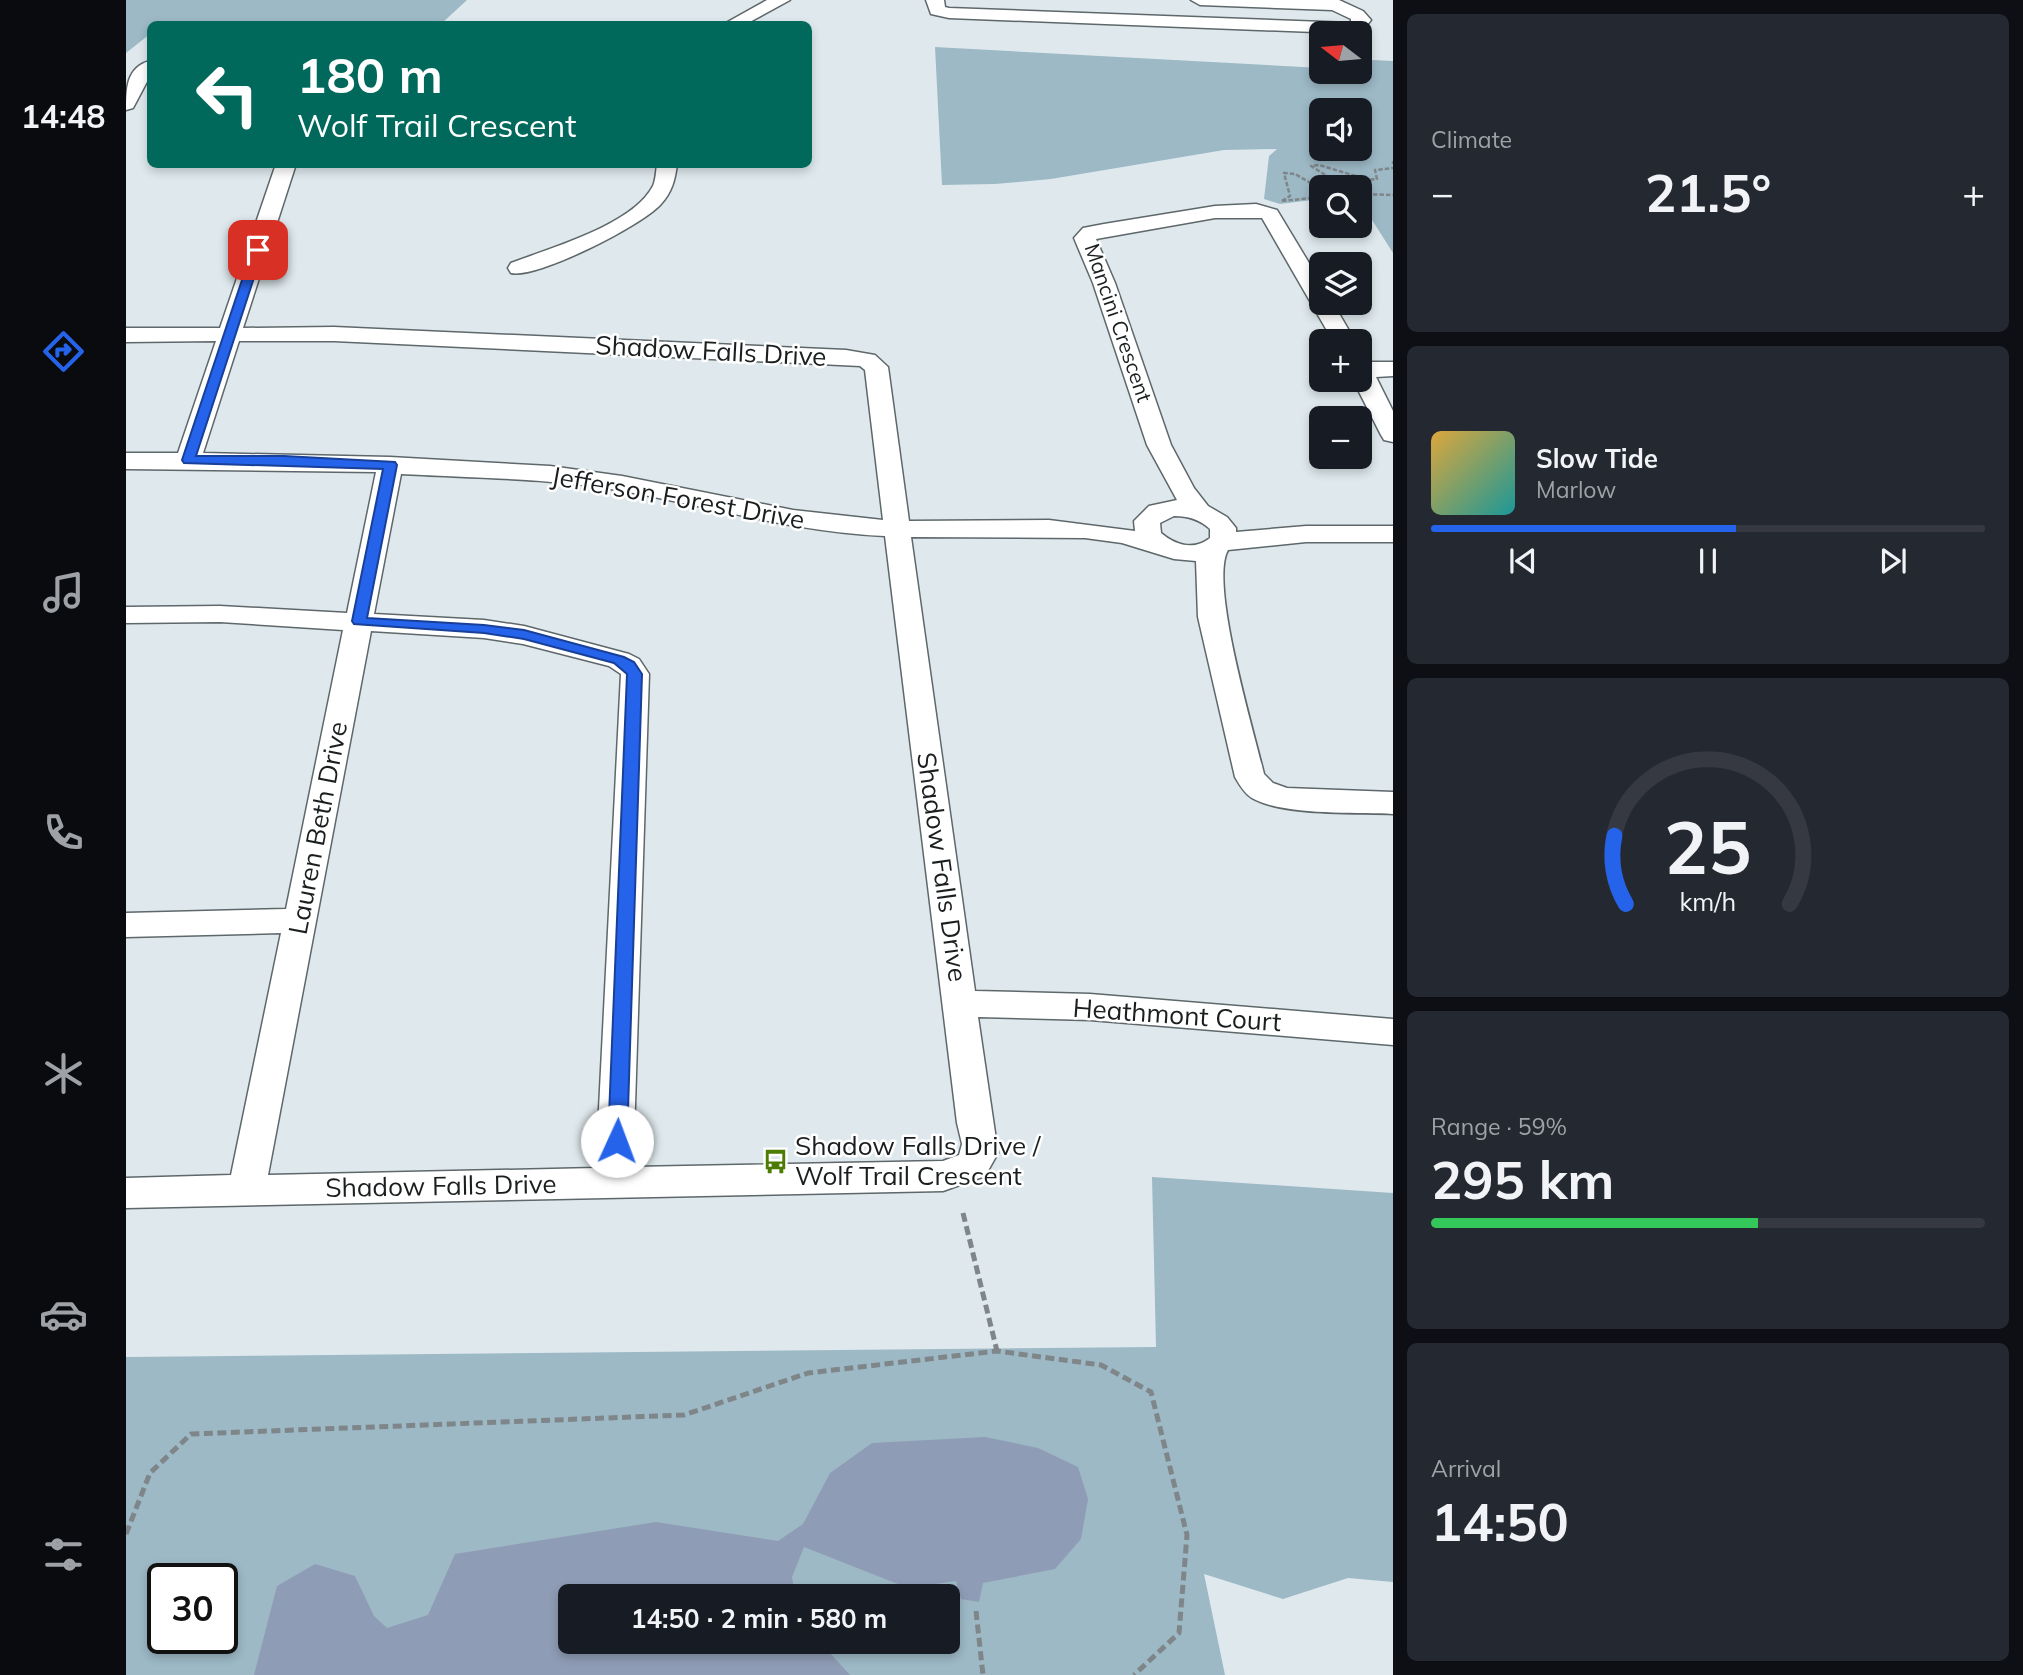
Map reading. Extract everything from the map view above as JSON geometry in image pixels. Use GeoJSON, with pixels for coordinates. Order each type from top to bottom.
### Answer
{"type":"FeatureCollection","features":[{"type":"Feature","properties":{"kind":"street"},"geometry":{"type":"LineString","coordinates":[[739,21],[781,0]]}},
{"type":"Feature","properties":{"kind":"street"},"geometry":{"type":"LineString","coordinates":[[935,0],[937,10],[949,13],[1343,28],[1357,27],[1362,20],[1331,3],[1200,0]]}},
{"type":"Feature","properties":{"kind":"street"},"geometry":{"type":"LineString","coordinates":[[126,104],[147,69]]}},
{"type":"Feature","properties":{"kind":"street"},"geometry":{"type":"LineString","coordinates":[[188,460],[285,168]]}},
{"type":"Feature","properties":{"kind":"street"},"geometry":{"type":"LineString","coordinates":[[519,268],[625,224],[664,186],[666,168]]}},
{"type":"Feature","properties":{"kind":"street","name":"Mancini Crescent"},"geometry":{"type":"LineString","coordinates":[[1218,545],[1224,531],[1182,490],[1159,445],[1104,283],[1085,238],[1091,233],[1238,209],[1261,209],[1270,214],[1309,280]]}},
{"type":"Feature","properties":{"kind":"street","name":"Shadow Falls Drive"},"geometry":{"type":"LineString","coordinates":[[126,335],[403,336],[867,360],[876,367],[962,1004],[975,1123],[983,1141],[977,1161],[964,1172],[943,1175],[126,1193]]}},
{"type":"Feature","properties":{"kind":"street"},"geometry":{"type":"LineString","coordinates":[[1372,369],[1393,369]]}},
{"type":"Feature","properties":{"kind":"street"},"geometry":{"type":"LineString","coordinates":[[1372,392],[1393,435]]}},
{"type":"Feature","properties":{"kind":"street","name":"Mancini Crescent"},"geometry":{"type":"LineString","coordinates":[[1159,445],[1164,493],[1155,514],[1147,521],[1147,531],[1164,547]]}},
{"type":"Feature","properties":{"kind":"street","name":"Jefferson Forest Drive"},"geometry":{"type":"LineString","coordinates":[[126,461],[284,460],[586,477],[784,518],[896,528],[1062,527],[1118,534],[1192,553],[1218,545]]}},
{"type":"Feature","properties":{"kind":"street","name":"Lauren Beth Drive"},"geometry":{"type":"LineString","coordinates":[[246,1191],[390,465]]}},
{"type":"Feature","properties":{"kind":"street","name":"Jefferson Forest Drive"},"geometry":{"type":"LineString","coordinates":[[1062,527],[1116,523],[1173,508],[1205,514]]}},
{"type":"Feature","properties":{"kind":"street"},"geometry":{"type":"LineString","coordinates":[[1205,514],[1244,524],[1302,529],[1316,533]]}},
{"type":"Feature","properties":{"kind":"street"},"geometry":{"type":"LineString","coordinates":[[1393,534],[1316,533],[1303,536],[1248,537],[1218,545],[1208,560],[1207,569],[1214,601],[1212,617],[1250,777],[1262,790],[1285,798],[1393,803]]}},
{"type":"Feature","properties":{"kind":"street"},"geometry":{"type":"LineString","coordinates":[[1164,547],[1190,575],[1201,601],[1212,617]]}},
{"type":"Feature","properties":{"kind":"street"},"geometry":{"type":"LineString","coordinates":[[126,615],[220,614],[484,629],[524,635],[629,665],[635,674],[614,1182]]}},
{"type":"Feature","properties":{"kind":"street"},"geometry":{"type":"LineString","coordinates":[[126,925],[300,921]]}},
{"type":"Feature","properties":{"kind":"street","name":"Heathmont Court"},"geometry":{"type":"LineString","coordinates":[[962,1004],[1090,1007],[1393,1032]]}},
{"type":"Feature","properties":{"kind":"path"},"geometry":{"type":"LineString","coordinates":[[1324,175],[1311,166],[1319,164],[1354,175]]}},
{"type":"Feature","properties":{"kind":"path"},"geometry":{"type":"LineString","coordinates":[[1372,180],[1377,179],[1375,170],[1393,164]]}},
{"type":"Feature","properties":{"kind":"path"},"geometry":{"type":"LineString","coordinates":[[1309,182],[1295,174],[1283,174],[1290,196],[1281,201],[1309,198]]}},
{"type":"Feature","properties":{"kind":"path"},"geometry":{"type":"LineString","coordinates":[[1372,194],[1393,195]]}},
{"type":"Feature","properties":{"kind":"path"},"geometry":{"type":"LineString","coordinates":[[963,1213],[996,1351]]}},
{"type":"Feature","properties":{"kind":"path"},"geometry":{"type":"LineString","coordinates":[[126,1534],[150,1473],[191,1434],[684,1415],[808,1373],[996,1351],[1101,1365],[1151,1392],[1187,1535],[1179,1633],[1134,1675]]}},
{"type":"Feature","properties":{"kind":"path"},"geometry":{"type":"LineString","coordinates":[[976,1611],[983,1675]]}},
{"type":"Feature","properties":{"kind":"shaded area"},"geometry":{"type":"Polygon","coordinates":[[[126,0],[467,0],[444,21],[147,21],[147,36],[126,53],[126,0]]]}},
{"type":"Feature","properties":{"kind":"shaded area"},"geometry":{"type":"Polygon","coordinates":[[[935,47],[1309,67],[1309,84],[1372,84],[1372,61],[1393,61],[1393,253],[1372,220],[1372,175],[1309,175],[1309,200],[1280,204],[1264,199],[1269,156],[1277,149],[1224,150],[1051,179],[942,185],[935,47]]]}},
{"type":"Feature","properties":{"kind":"shaded area"},"geometry":{"type":"Polygon","coordinates":[[[1152,1177],[1393,1193],[1393,1582],[1348,1578],[1283,1599],[1204,1574],[1225,1675],[126,1675],[126,1357],[1156,1347],[1152,1177]]]}},
{"type":"Feature","properties":{"kind":"shaded area"},"geometry":{"type":"Polygon","coordinates":[[[985,1437],[1038,1448],[1078,1467],[1088,1499],[1081,1539],[1055,1569],[983,1583],[979,1602],[961,1599],[960,1584],[956,1581],[898,1584],[804,1547],[792,1577],[793,1584],[558,1584],[558,1654],[831,1654],[850,1675],[254,1675],[277,1586],[315,1564],[355,1576],[374,1616],[387,1628],[428,1615],[455,1554],[656,1522],[778,1541],[803,1524],[830,1473],[872,1443],[985,1437]]]}},
{"type":"Feature","properties":{"kind":"place","name":"Shadow Falls Drive / Wolf Trail Crescent"},"geometry":{"type":"Point","coordinates":[775,1161]}},
{"type":"Feature","properties":{"kind":"route"},"geometry":{"type":"LineString","coordinates":[[258,250],[188,460],[284,460],[390,465],[359,621],[484,629],[524,635],[619,660],[629,665],[635,674],[617,1141]]}}]}
